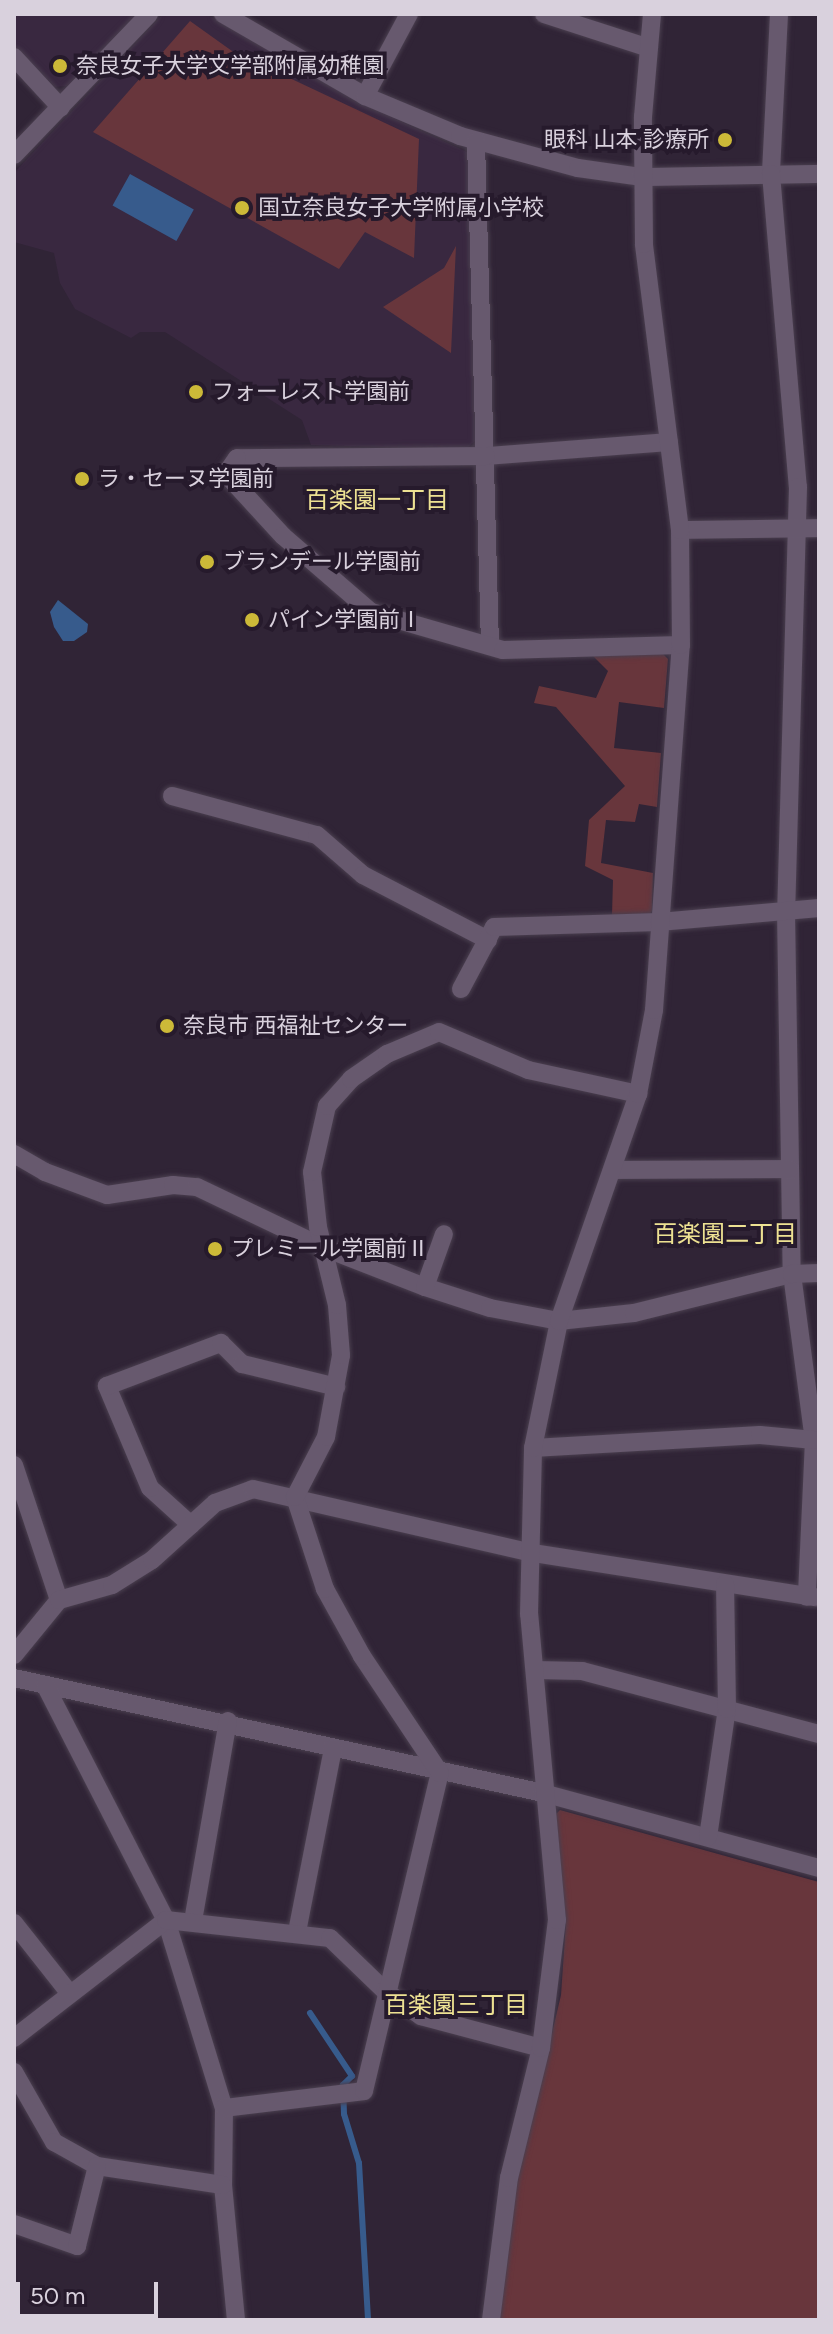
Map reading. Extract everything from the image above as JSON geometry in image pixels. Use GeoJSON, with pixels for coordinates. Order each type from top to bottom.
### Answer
{"type":"FeatureCollection","features":[{"type":"Feature","properties":{"kind":"street"},"geometry":{"type":"LineString","coordinates":[[14,155],[149,14]]}},
{"type":"Feature","properties":{"kind":"street"},"geometry":{"type":"LineString","coordinates":[[223,14],[365,96],[476,141],[578,168],[642,177],[819,174]]}},
{"type":"Feature","properties":{"kind":"street"},"geometry":{"type":"LineString","coordinates":[[365,96],[409,14]]}},
{"type":"Feature","properties":{"kind":"street"},"geometry":{"type":"LineString","coordinates":[[544,14],[649,48]]}},
{"type":"Feature","properties":{"kind":"street"},"geometry":{"type":"LineString","coordinates":[[491,2320],[509,2178],[541,2048],[557,1920],[543,1793],[527,1552],[533,1448],[559,1321],[638,1094],[654,1010],[681,645],[680,530],[644,244],[642,177],[652,14]]}},
{"type":"Feature","properties":{"kind":"street"},"geometry":{"type":"LineString","coordinates":[[14,1655],[59,1600],[112,1585],[152,1560],[215,1503],[253,1489],[527,1552],[813,1597],[814,1440],[792,1274],[786,911],[796,429],[771,174],[779,14]]}},
{"type":"Feature","properties":{"kind":"street"},"geometry":{"type":"LineString","coordinates":[[14,57],[61,108]]}},
{"type":"Feature","properties":{"kind":"street"},"geometry":{"type":"LineString","coordinates":[[476,141],[490,646]]}},
{"type":"Feature","properties":{"kind":"street"},"geometry":{"type":"LineString","coordinates":[[669,442],[486,456],[237,458],[226,474],[283,536],[371,612],[503,650],[681,645]]}},
{"type":"Feature","properties":{"kind":"street"},"geometry":{"type":"LineString","coordinates":[[680,530],[819,528]]}},
{"type":"Feature","properties":{"kind":"street"},"geometry":{"type":"LineString","coordinates":[[172,796],[317,835],[363,875],[488,940]]}},
{"type":"Feature","properties":{"kind":"street"},"geometry":{"type":"LineString","coordinates":[[461,989],[494,927],[659,922],[819,908]]}},
{"type":"Feature","properties":{"kind":"street"},"geometry":{"type":"LineString","coordinates":[[224,2108],[364,2091],[385,1991],[440,1773],[362,1656],[325,1589],[295,1497],[326,1437],[336,1387],[337,1305],[312,1172],[317,1132],[327,1106],[351,1079],[387,1054],[439,1032],[528,1070],[638,1094]]}},
{"type":"Feature","properties":{"kind":"street"},"geometry":{"type":"LineString","coordinates":[[14,1154],[45,1172],[107,1195],[173,1185],[197,1187],[325,1248],[425,1287],[490,1308],[559,1321],[634,1313],[792,1274],[819,1273]]}},
{"type":"Feature","properties":{"kind":"street"},"geometry":{"type":"LineString","coordinates":[[613,1170],[790,1169]]}},
{"type":"Feature","properties":{"kind":"street"},"geometry":{"type":"LineString","coordinates":[[425,1287],[444,1234]]}},
{"type":"Feature","properties":{"kind":"street"},"geometry":{"type":"LineString","coordinates":[[191,1525],[150,1488],[107,1386],[221,1343],[242,1364],[336,1387]]}},
{"type":"Feature","properties":{"kind":"street"},"geometry":{"type":"LineString","coordinates":[[533,1448],[760,1435],[814,1440]]}},
{"type":"Feature","properties":{"kind":"street"},"geometry":{"type":"LineString","coordinates":[[14,1465],[59,1600]]}},
{"type":"Feature","properties":{"kind":"street"},"geometry":{"type":"LineString","coordinates":[[708,1837],[727,1709],[725,1584]]}},
{"type":"Feature","properties":{"kind":"street"},"geometry":{"type":"LineString","coordinates":[[535,1670],[582,1671],[819,1734]]}},
{"type":"Feature","properties":{"kind":"street"},"geometry":{"type":"LineString","coordinates":[[14,1678],[228,1721],[333,1749],[543,1793],[819,1868]]}},
{"type":"Feature","properties":{"kind":"street"},"geometry":{"type":"LineString","coordinates":[[45,1685],[166,1920],[224,2108],[223,2185],[236,2320]]}},
{"type":"Feature","properties":{"kind":"street"},"geometry":{"type":"LineString","coordinates":[[193,1921],[228,1721]]}},
{"type":"Feature","properties":{"kind":"street"},"geometry":{"type":"LineString","coordinates":[[297,1932],[333,1749]]}},
{"type":"Feature","properties":{"kind":"street"},"geometry":{"type":"LineString","coordinates":[[14,2038],[166,1920],[330,1938],[385,1991],[421,2016],[541,2048]]}},
{"type":"Feature","properties":{"kind":"street"},"geometry":{"type":"LineString","coordinates":[[14,1923],[70,1994]]}},
{"type":"Feature","properties":{"kind":"street"},"geometry":{"type":"LineString","coordinates":[[14,2072],[54,2142],[97,2166],[223,2185]]}},
{"type":"Feature","properties":{"kind":"street"},"geometry":{"type":"LineString","coordinates":[[16,2231],[77,2246],[97,2166]]}},
{"type":"Feature","properties":{"kind":"shaded area","name":"奈良女子大学文学部附属幼稚園"},"geometry":{"type":"Polygon","coordinates":[[[14,14],[136,14],[67,86],[55,87],[14,45],[14,14]]]}},
{"type":"Feature","properties":{"kind":"shaded area","name":"国立奈良女子大学附属小学校"},"geometry":{"type":"Polygon","coordinates":[[[163,14],[206,14],[354,100],[469,153],[475,441],[466,449],[311,445],[302,420],[165,332],[140,332],[131,338],[75,309],[60,283],[54,253],[14,242],[14,173],[163,14]]]}},
{"type":"Feature","properties":{"kind":"shaded area"},"geometry":{"type":"Polygon","coordinates":[[[190,21],[232,51],[419,139],[414,258],[365,232],[339,269],[93,132],[190,21]]]}},
{"type":"Feature","properties":{"kind":"shaded area"},"geometry":{"type":"Polygon","coordinates":[[[456,246],[451,353],[383,307],[444,268],[456,246]]]}},
{"type":"Feature","properties":{"kind":"shaded area"},"geometry":{"type":"Polygon","coordinates":[[[660,651],[668,659],[664,708],[619,702],[614,748],[661,753],[657,807],[639,804],[635,822],[606,820],[601,863],[653,873],[652,911],[649,915],[612,915],[613,880],[585,866],[589,820],[625,786],[556,707],[534,703],[539,686],[596,698],[608,671],[592,655],[660,651]]]}},
{"type":"Feature","properties":{"kind":"shaded area"},"geometry":{"type":"Polygon","coordinates":[[[560,1810],[819,1882],[819,2320],[500,2320],[514,2194],[561,1995],[566,1921],[556,1814],[560,1810]]]}},
{"type":"Feature","properties":{"kind":"water"},"geometry":{"type":"Polygon","coordinates":[[[130,174],[194,209],[176,241],[113,205],[130,174]]]}},
{"type":"Feature","properties":{"kind":"water"},"geometry":{"type":"Polygon","coordinates":[[[58,600],[88,624],[87,632],[74,641],[63,641],[54,627],[50,612],[58,600]]]}},
{"type":"Feature","properties":{"kind":"waterway"},"geometry":{"type":"LineString","coordinates":[[310,2013],[352,2076],[343,2085],[344,2114],[359,2163],[368,2320]]}},
{"type":"Feature","properties":{"kind":"place","name":"奈良女子大学文学部附属幼稚園"},"geometry":{"type":"Point","coordinates":[60,66]}},
{"type":"Feature","properties":{"kind":"place","name":"眼科 山本 診療所"},"geometry":{"type":"Point","coordinates":[725,140]}},
{"type":"Feature","properties":{"kind":"place","name":"国立奈良女子大学附属小学校"},"geometry":{"type":"Point","coordinates":[242,208]}},
{"type":"Feature","properties":{"kind":"place","name":"フォーレスト学園前"},"geometry":{"type":"Point","coordinates":[196,392]}},
{"type":"Feature","properties":{"kind":"place","name":"ラ・セーヌ学園前"},"geometry":{"type":"Point","coordinates":[82,479]}},
{"type":"Feature","properties":{"kind":"place","name":"ブランデール学園前"},"geometry":{"type":"Point","coordinates":[207,562]}},
{"type":"Feature","properties":{"kind":"place","name":"パイン学園前Ⅰ"},"geometry":{"type":"Point","coordinates":[252,620]}},
{"type":"Feature","properties":{"kind":"place","name":"奈良市 西福祉センター"},"geometry":{"type":"Point","coordinates":[167,1026]}},
{"type":"Feature","properties":{"kind":"place","name":"プレミール学園前Ⅱ"},"geometry":{"type":"Point","coordinates":[215,1249]}},
{"type":"Feature","properties":{"kind":"district","name":"百楽園一丁目"},"geometry":{"type":"Point","coordinates":[377,500]}},
{"type":"Feature","properties":{"kind":"district","name":"百楽園二丁目"},"geometry":{"type":"Point","coordinates":[725,1234]}},
{"type":"Feature","properties":{"kind":"district","name":"百楽園三丁目"},"geometry":{"type":"Point","coordinates":[456,2005]}}]}
